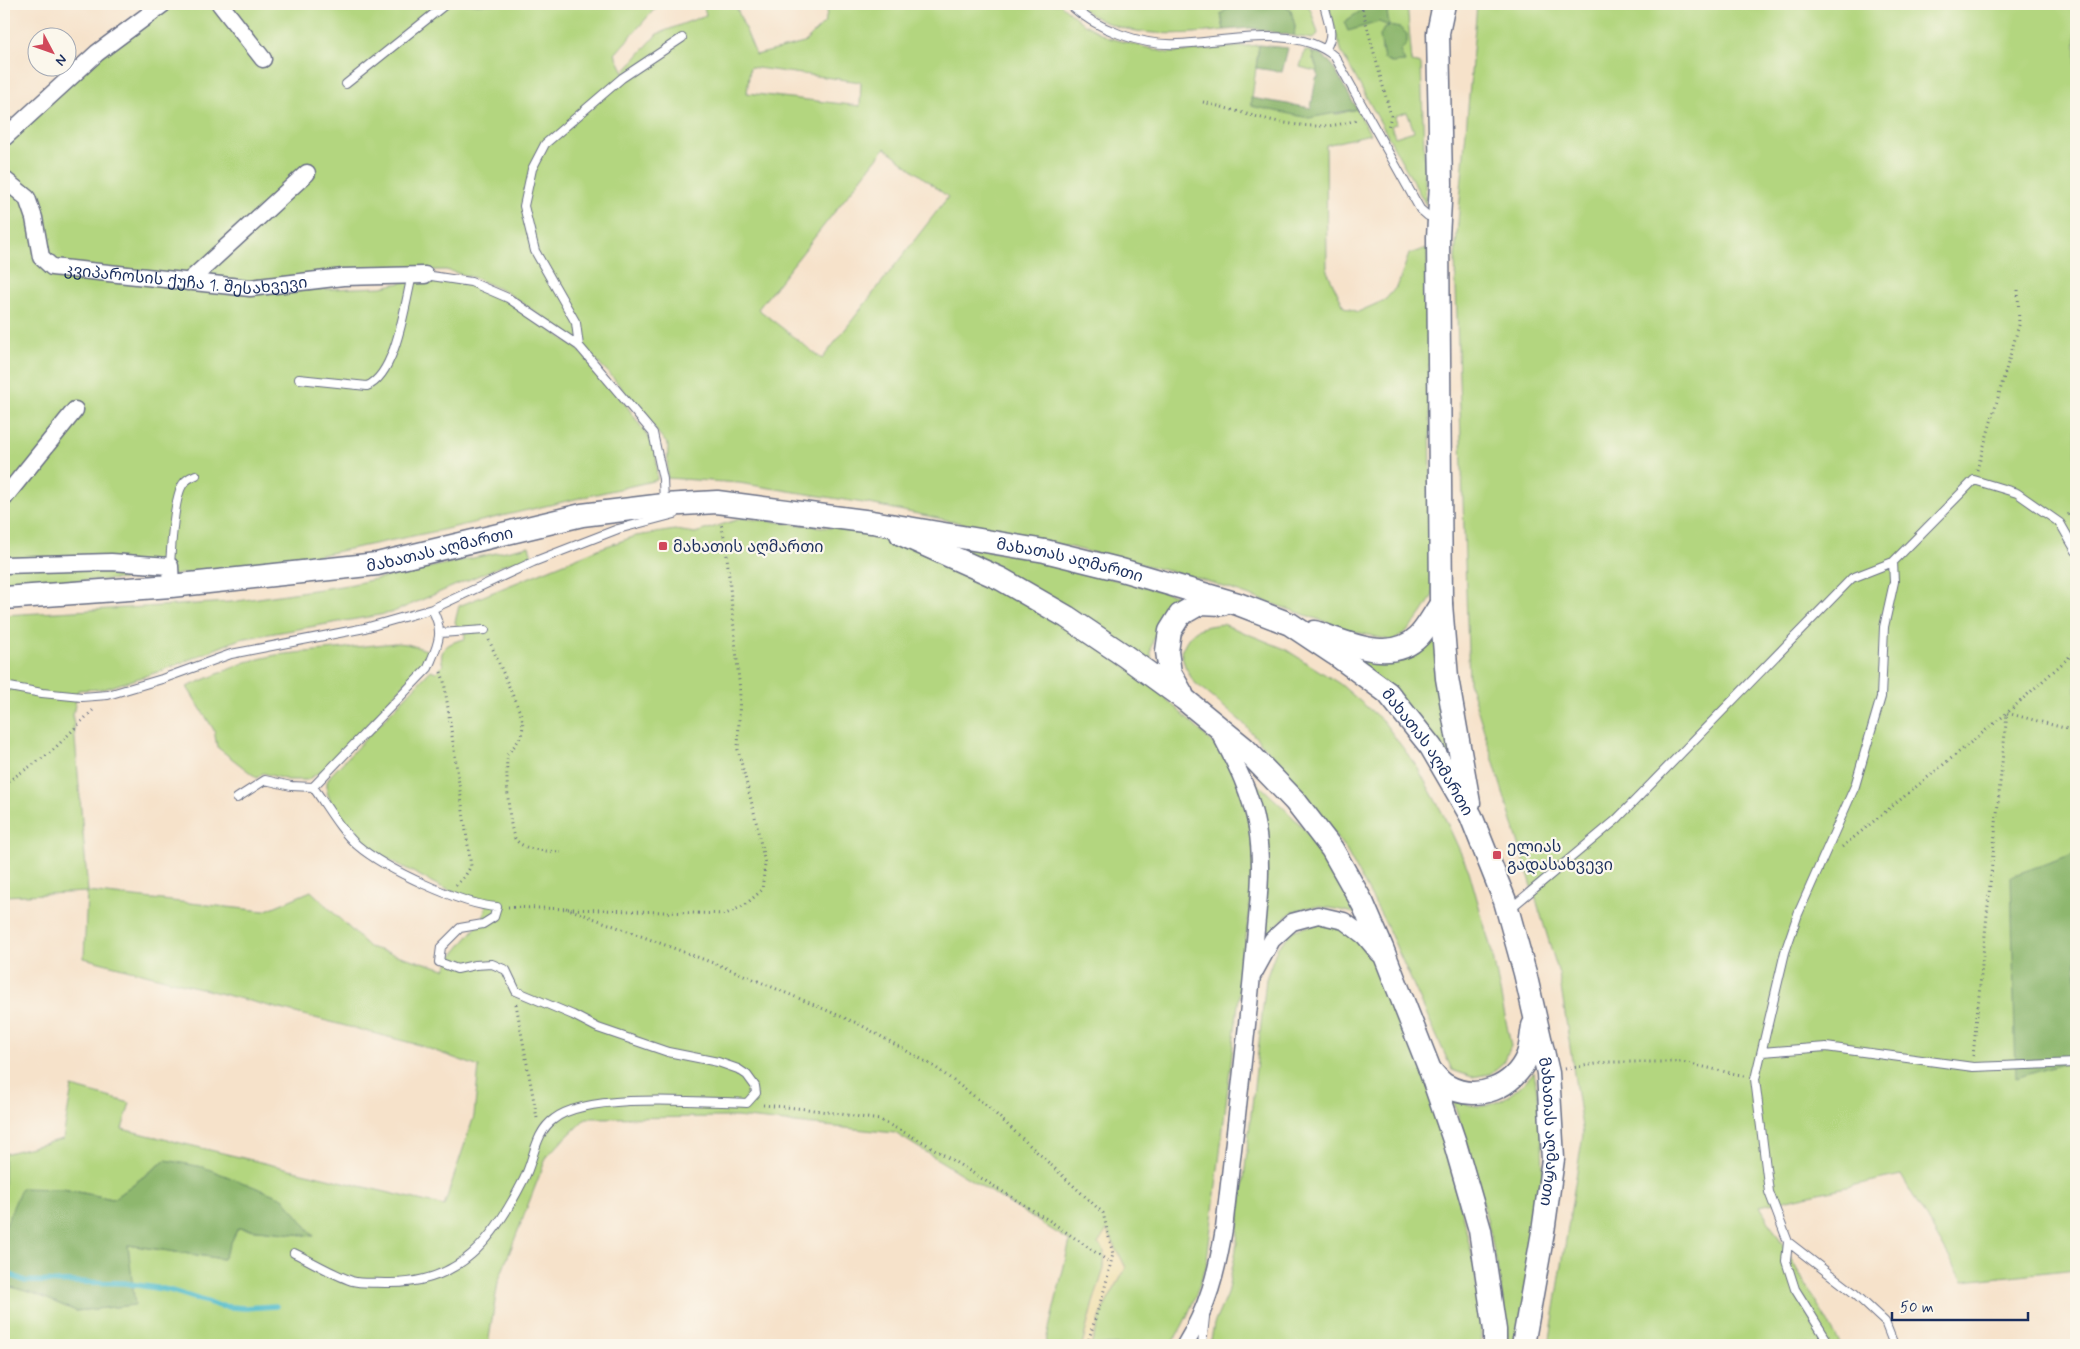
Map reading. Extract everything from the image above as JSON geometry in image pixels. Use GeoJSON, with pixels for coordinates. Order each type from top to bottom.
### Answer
{"type":"FeatureCollection","features":[{"type":"Feature","properties":{"kind":"main road"},"geometry":{"type":"LineString","coordinates":[[1444,4],[1438,33],[1441,184],[1435,232],[1441,604],[1447,678],[1471,816]]}},
{"type":"Feature","properties":{"kind":"main road","name":"მახათას აღმართი"},"geometry":{"type":"LineString","coordinates":[[4,598],[171,576],[377,564],[582,515],[664,504],[717,502],[872,522],[1045,551],[1118,568],[1238,604],[1290,624],[1388,693],[1431,747],[1471,816],[1507,910],[1548,1072],[1553,1159],[1543,1232],[1523,1345]]}},
{"type":"Feature","properties":{"kind":"main road","name":"მახათას აღმართი"},"geometry":{"type":"LineString","coordinates":[[872,522],[1001,579],[1067,617],[1125,656],[1184,699],[1244,748],[1295,801],[1332,849],[1363,904],[1389,965],[1430,1070],[1454,1140],[1480,1230],[1495,1330],[1495,1345]]}},
{"type":"Feature","properties":{"kind":"main road"},"geometry":{"type":"LineString","coordinates":[[1184,699],[1170,672],[1166,651],[1170,631],[1180,615],[1201,603],[1238,604]]}},
{"type":"Feature","properties":{"kind":"main road"},"geometry":{"type":"LineString","coordinates":[[1290,624],[1370,649],[1389,650],[1404,646],[1419,636],[1441,604]]}},
{"type":"Feature","properties":{"kind":"main road"},"geometry":{"type":"LineString","coordinates":[[1430,1070],[1446,1086],[1470,1094],[1496,1090],[1515,1076],[1527,1056],[1534,1020]]}},
{"type":"Feature","properties":{"kind":"street"},"geometry":{"type":"LineString","coordinates":[[4,138],[97,53],[163,4]]}},
{"type":"Feature","properties":{"kind":"street"},"geometry":{"type":"LineString","coordinates":[[220,4],[263,59]]}},
{"type":"Feature","properties":{"kind":"street"},"geometry":{"type":"LineString","coordinates":[[188,282],[307,173]]}},
{"type":"Feature","properties":{"kind":"street","name":"კვიპაროსის ქუჩა 1. შესახვევი"},"geometry":{"type":"LineString","coordinates":[[4,179],[27,198],[34,218],[40,257],[52,267],[250,288],[343,277],[419,275]]}},
{"type":"Feature","properties":{"kind":"street"},"geometry":{"type":"LineString","coordinates":[[4,498],[75,410]]}},
{"type":"Feature","properties":{"kind":"street"},"geometry":{"type":"LineString","coordinates":[[4,565],[111,562],[171,576]]}},
{"type":"Feature","properties":{"kind":"street"},"geometry":{"type":"LineString","coordinates":[[1185,1345],[1207,1302],[1218,1268],[1252,977],[1259,886],[1257,829],[1250,798],[1242,776],[1216,726]]}},
{"type":"Feature","properties":{"kind":"street"},"geometry":{"type":"LineString","coordinates":[[1252,977],[1272,940],[1292,922],[1318,915],[1344,921],[1364,936],[1389,965]]}},
{"type":"Feature","properties":{"kind":"lane"},"geometry":{"type":"LineString","coordinates":[[346,84],[446,4]]}},
{"type":"Feature","properties":{"kind":"lane"},"geometry":{"type":"LineString","coordinates":[[1069,4],[1078,13],[1099,24],[1126,36],[1155,43],[1177,44],[1263,36],[1301,42],[1325,49],[1335,57],[1420,209],[1428,216],[1435,232]]}},
{"type":"Feature","properties":{"kind":"lane"},"geometry":{"type":"LineString","coordinates":[[1324,4],[1332,36],[1325,49]]}},
{"type":"Feature","properties":{"kind":"lane"},"geometry":{"type":"LineString","coordinates":[[579,346],[576,323],[535,250],[524,206],[532,169],[545,144],[622,78],[682,38]]}},
{"type":"Feature","properties":{"kind":"lane"},"geometry":{"type":"LineString","coordinates":[[299,379],[367,386],[376,382],[385,371],[395,347],[419,275],[471,282],[508,298],[579,346],[653,433],[663,479],[664,504]]}},
{"type":"Feature","properties":{"kind":"lane"},"geometry":{"type":"LineString","coordinates":[[171,576],[173,530],[180,490],[183,483],[196,475]]}},
{"type":"Feature","properties":{"kind":"lane"},"geometry":{"type":"LineString","coordinates":[[1507,910],[1616,820],[1852,578],[1893,562],[1974,480],[2017,493],[2060,523],[2076,551]]}},
{"type":"Feature","properties":{"kind":"lane"},"geometry":{"type":"LineString","coordinates":[[4,686],[82,697],[108,695],[162,679],[231,654],[365,628],[432,609],[533,562],[618,529],[717,502]]}},
{"type":"Feature","properties":{"kind":"lane"},"geometry":{"type":"LineString","coordinates":[[1830,1345],[1795,1289],[1786,1261],[1788,1242],[1769,1192],[1755,1079],[1785,952],[1798,914],[1854,786],[1881,696],[1884,628],[1894,582],[1893,562]]}},
{"type":"Feature","properties":{"kind":"lane"},"geometry":{"type":"LineString","coordinates":[[237,798],[265,780],[291,786],[313,787],[428,668],[440,633],[438,620],[432,609]]}},
{"type":"Feature","properties":{"kind":"lane"},"geometry":{"type":"LineString","coordinates":[[440,633],[485,630]]}},
{"type":"Feature","properties":{"kind":"lane"},"geometry":{"type":"LineString","coordinates":[[294,1253],[353,1282],[400,1283],[442,1274],[470,1258],[510,1207],[529,1169],[540,1134],[554,1119],[580,1107],[628,1101],[747,1103],[756,1093],[755,1086],[747,1074],[738,1069],[718,1062],[668,1052],[598,1028],[573,1015],[516,991],[506,970],[492,964],[457,969],[439,962],[441,947],[460,928],[483,924],[494,917],[497,907],[485,906],[447,893],[388,865],[358,846],[350,838],[313,787]]}},
{"type":"Feature","properties":{"kind":"lane"},"geometry":{"type":"LineString","coordinates":[[1762,1052],[1826,1048],[1973,1067],[2076,1063]]}},
{"type":"Feature","properties":{"kind":"lane"},"geometry":{"type":"LineString","coordinates":[[1788,1242],[1854,1293],[1885,1322],[1894,1345]]}},
{"type":"Feature","properties":{"kind":"lane"},"geometry":{"type":"LineString","coordinates":[[1202,1345],[1207,1302]]}},
{"type":"Feature","properties":{"kind":"path"},"geometry":{"type":"LineString","coordinates":[[1361,4],[1392,116],[1388,129],[1378,133]]}},
{"type":"Feature","properties":{"kind":"path"},"geometry":{"type":"LineString","coordinates":[[1203,102],[1285,123],[1323,127],[1351,122],[1368,114]]}},
{"type":"Feature","properties":{"kind":"path"},"geometry":{"type":"LineString","coordinates":[[1974,480],[2019,325],[2018,290]]}},
{"type":"Feature","properties":{"kind":"path"},"geometry":{"type":"LineString","coordinates":[[497,907],[726,914],[745,905],[762,890],[765,864],[738,750],[740,691],[726,546],[717,502]]}},
{"type":"Feature","properties":{"kind":"path"},"geometry":{"type":"LineString","coordinates":[[485,630],[522,717],[524,730],[517,743],[507,755],[509,822],[516,840],[526,847],[561,852]]}},
{"type":"Feature","properties":{"kind":"path"},"geometry":{"type":"LineString","coordinates":[[1820,865],[2007,713],[2076,651]]}},
{"type":"Feature","properties":{"kind":"path"},"geometry":{"type":"LineString","coordinates":[[432,659],[444,680],[471,866],[465,876],[447,893]]}},
{"type":"Feature","properties":{"kind":"path"},"geometry":{"type":"LineString","coordinates":[[4,784],[50,753],[108,695]]}},
{"type":"Feature","properties":{"kind":"path"},"geometry":{"type":"LineString","coordinates":[[2007,713],[2076,731]]}},
{"type":"Feature","properties":{"kind":"path"},"geometry":{"type":"LineString","coordinates":[[1973,1067],[2007,713]]}},
{"type":"Feature","properties":{"kind":"path"},"geometry":{"type":"LineString","coordinates":[[566,908],[732,970],[850,1020],[935,1067],[986,1105],[1102,1213],[1113,1254],[1087,1345]]}},
{"type":"Feature","properties":{"kind":"path"},"geometry":{"type":"LineString","coordinates":[[516,991],[516,1011],[540,1134]]}},
{"type":"Feature","properties":{"kind":"path"},"geometry":{"type":"LineString","coordinates":[[1548,1072],[1608,1062],[1682,1062],[1755,1079]]}},
{"type":"Feature","properties":{"kind":"path"},"geometry":{"type":"LineString","coordinates":[[747,1103],[807,1109],[880,1120],[931,1147],[1050,1221],[1111,1264]]}},
{"type":"Feature","properties":{"kind":"green space"},"geometry":{"type":"Polygon","coordinates":[[[163,4],[659,4],[615,54],[624,72],[657,34],[706,15],[703,4],[735,4],[756,55],[804,43],[825,22],[829,4],[1060,4],[1081,22],[1109,38],[1168,53],[1259,45],[1251,106],[1338,114],[1357,109],[1370,134],[1326,145],[1327,271],[1344,307],[1358,312],[1385,300],[1398,285],[1409,254],[1427,248],[1433,595],[1412,626],[1393,641],[1352,631],[1198,578],[1028,537],[870,504],[739,483],[667,478],[668,445],[609,373],[575,340],[508,293],[475,278],[446,270],[364,271],[280,291],[382,287],[425,277],[469,284],[508,300],[578,349],[626,405],[656,448],[657,480],[442,530],[286,562],[180,574],[164,578],[4,583],[4,138],[75,78],[78,78],[78,76],[163,4]],[[750,67],[747,93],[860,106],[861,82],[750,67]],[[885,148],[758,309],[822,359],[948,197],[885,148]]]}},
{"type":"Feature","properties":{"kind":"green space"},"geometry":{"type":"Polygon","coordinates":[[[1077,4],[1230,4],[1229,8],[1221,14],[1224,30],[1167,34],[1127,29],[1109,24],[1077,4]]]}},
{"type":"Feature","properties":{"kind":"green space"},"geometry":{"type":"Polygon","coordinates":[[[1230,4],[1283,4],[1291,10],[1295,26],[1294,36],[1250,28],[1224,30],[1221,14],[1229,8],[1230,4]]]}},
{"type":"Feature","properties":{"kind":"green space"},"geometry":{"type":"Polygon","coordinates":[[[1305,4],[1310,8],[1318,33],[1317,36],[1312,39],[1294,36],[1295,26],[1283,5],[1305,4]]]}},
{"type":"Feature","properties":{"kind":"green space"},"geometry":{"type":"Polygon","coordinates":[[[1328,4],[1407,4],[1412,62],[1421,64],[1426,205],[1342,53],[1328,4]],[[1407,44],[1382,45],[1382,52],[1404,62],[1400,51],[1407,44]],[[1407,112],[1395,116],[1397,123],[1391,126],[1395,137],[1414,131],[1407,112]]]}},
{"type":"Feature","properties":{"kind":"green space"},"geometry":{"type":"Polygon","coordinates":[[[1371,4],[1378,4],[1387,11],[1389,26],[1379,22],[1348,31],[1344,22],[1371,4]]]}},
{"type":"Feature","properties":{"kind":"green space"},"geometry":{"type":"Polygon","coordinates":[[[1477,4],[2076,4],[2076,1269],[1963,1281],[1901,1175],[1760,1206],[1841,1345],[1549,1345],[1583,1134],[1559,974],[1469,682],[1455,257],[1477,4]]]}},
{"type":"Feature","properties":{"kind":"green space"},"geometry":{"type":"Polygon","coordinates":[[[1389,26],[1400,28],[1407,34],[1407,44],[1400,51],[1405,62],[1391,63],[1384,59],[1380,36],[1384,28],[1389,26]]]}},
{"type":"Feature","properties":{"kind":"green space"},"geometry":{"type":"Polygon","coordinates":[[[1259,45],[1288,48],[1282,72],[1256,68],[1259,45]]]}},
{"type":"Feature","properties":{"kind":"green space"},"geometry":{"type":"Polygon","coordinates":[[[1305,50],[1312,52],[1319,72],[1300,67],[1305,50]]]}},
{"type":"Feature","properties":{"kind":"green space"},"geometry":{"type":"Polygon","coordinates":[[[1312,52],[1320,54],[1330,62],[1357,109],[1309,118],[1251,106],[1251,98],[1311,108],[1316,78],[1318,78],[1312,52]]]}},
{"type":"Feature","properties":{"kind":"green space"},"geometry":{"type":"Polygon","coordinates":[[[743,518],[831,528],[835,523],[921,549],[998,581],[1145,679],[1213,743],[1233,767],[1254,834],[1253,881],[1206,1268],[1186,1318],[1170,1345],[1091,1345],[1103,1309],[1126,1268],[1107,1231],[1098,1244],[1105,1250],[1104,1269],[1082,1345],[1045,1345],[1070,1241],[895,1133],[736,1117],[586,1118],[547,1156],[498,1282],[488,1345],[4,1345],[4,1285],[33,1293],[76,1311],[134,1305],[128,1245],[223,1259],[238,1228],[314,1236],[166,1160],[113,1199],[63,1189],[4,1229],[4,1154],[63,1139],[72,1087],[130,1103],[122,1129],[444,1206],[474,1116],[479,1067],[419,1045],[84,958],[87,892],[4,896],[4,615],[231,602],[348,585],[529,546],[532,556],[503,565],[391,613],[240,639],[161,671],[104,689],[78,690],[73,715],[88,892],[264,911],[311,891],[369,947],[445,969],[453,955],[483,919],[487,901],[463,896],[439,886],[366,847],[333,807],[327,792],[327,782],[330,776],[431,670],[436,672],[443,665],[442,654],[447,646],[465,639],[464,629],[458,628],[455,622],[459,606],[601,548],[636,536],[675,530],[695,533],[743,518]]]}},
{"type":"Feature","properties":{"kind":"green space"},"geometry":{"type":"Polygon","coordinates":[[[948,543],[1034,559],[1188,598],[1175,609],[1158,629],[1152,644],[1151,653],[1155,668],[948,543]]]}},
{"type":"Feature","properties":{"kind":"green space"},"geometry":{"type":"Polygon","coordinates":[[[1223,624],[1285,649],[1340,684],[1383,721],[1417,767],[1443,814],[1469,871],[1492,952],[1511,1046],[1504,1062],[1490,1074],[1472,1077],[1452,1070],[1384,920],[1346,850],[1299,786],[1243,723],[1193,681],[1185,666],[1181,652],[1188,638],[1192,633],[1202,628],[1223,624]]]}},
{"type":"Feature","properties":{"kind":"green space"},"geometry":{"type":"Polygon","coordinates":[[[1438,625],[1462,789],[1345,650],[1390,658],[1408,656],[1423,648],[1438,625]]]}},
{"type":"Feature","properties":{"kind":"green space"},"geometry":{"type":"Polygon","coordinates":[[[395,643],[407,644],[430,651],[428,658],[331,765],[307,780],[288,780],[263,773],[257,778],[217,747],[214,730],[187,687],[246,662],[276,655],[395,643]]]}},
{"type":"Feature","properties":{"kind":"green space"},"geometry":{"type":"Polygon","coordinates":[[[1251,778],[1286,810],[1314,840],[1335,871],[1357,914],[1322,907],[1309,907],[1297,910],[1277,925],[1256,954],[1264,892],[1267,845],[1264,817],[1251,778]]]}},
{"type":"Feature","properties":{"kind":"green space"},"geometry":{"type":"Polygon","coordinates":[[[2076,853],[2076,1060],[2016,1078],[2011,876],[2076,853]]]}},
{"type":"Feature","properties":{"kind":"green space"},"geometry":{"type":"Polygon","coordinates":[[[1321,923],[1345,927],[1362,942],[1387,988],[1427,1081],[1455,1184],[1475,1268],[1482,1345],[1210,1345],[1214,1324],[1227,1294],[1236,1250],[1266,979],[1277,948],[1294,930],[1321,923]]]}},
{"type":"Feature","properties":{"kind":"green space"},"geometry":{"type":"Polygon","coordinates":[[[1534,1072],[1541,1115],[1547,1276],[1513,1345],[1508,1345],[1494,1252],[1480,1191],[1453,1100],[1476,1106],[1495,1103],[1510,1095],[1534,1072]]]}},
{"type":"Feature","properties":{"kind":"green space"},"geometry":{"type":"Polygon","coordinates":[[[166,1160],[203,1167],[283,1198],[314,1236],[238,1228],[223,1259],[128,1245],[135,1305],[76,1311],[33,1293],[4,1285],[4,1229],[21,1188],[63,1189],[113,1199],[166,1160]]]}},
{"type":"Feature","properties":{"kind":"sand"},"geometry":{"type":"Polygon","coordinates":[[[1107,1230],[1126,1268],[1103,1309],[1091,1345],[1082,1345],[1104,1269],[1105,1251],[1098,1244],[1107,1230]]]}},
{"type":"Feature","properties":{"kind":"waterway"},"geometry":{"type":"LineString","coordinates":[[4,1272],[25,1281],[124,1283],[169,1290],[220,1306],[244,1308],[276,1306]]}},
{"type":"Feature","properties":{"kind":"place","name":"მახათის აღმართი"},"geometry":{"type":"Point","coordinates":[663,546]}},
{"type":"Feature","properties":{"kind":"place","name":"ელიას გადასახვევი"},"geometry":{"type":"Point","coordinates":[1497,855]}}]}
